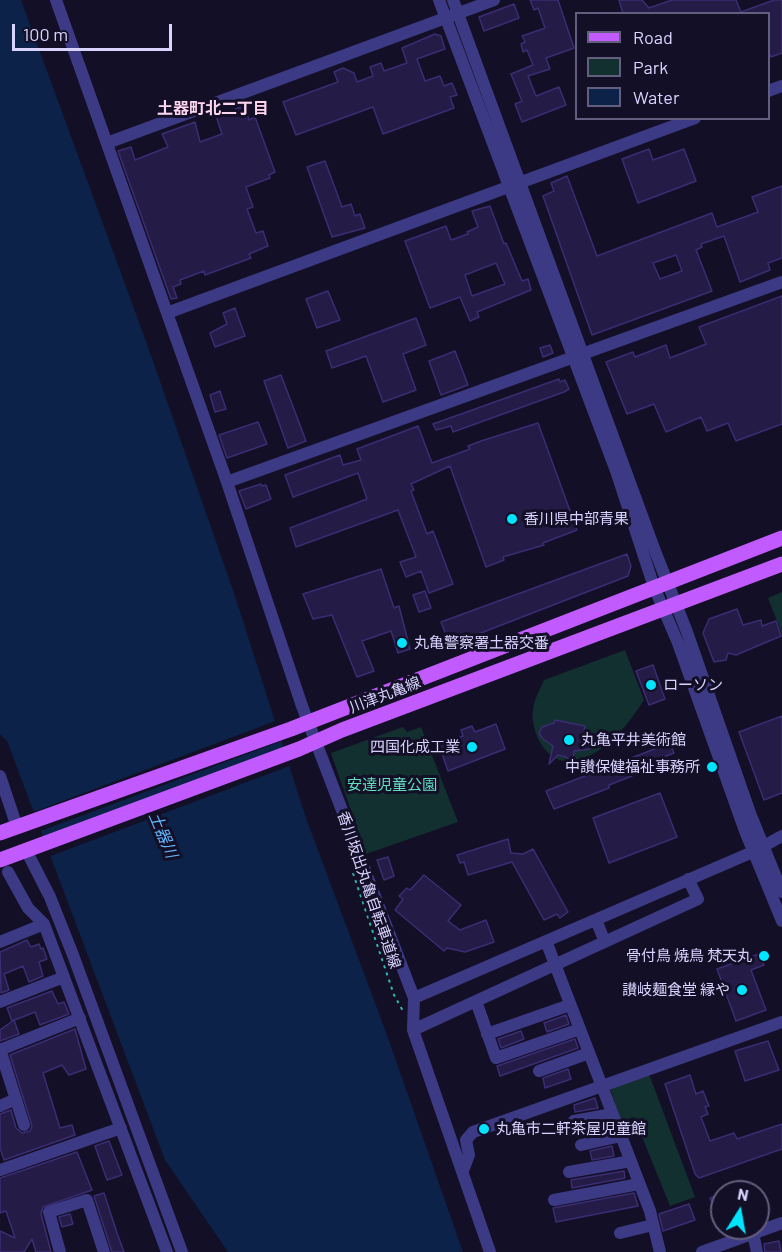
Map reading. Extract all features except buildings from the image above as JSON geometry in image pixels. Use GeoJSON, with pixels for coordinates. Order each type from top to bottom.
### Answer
{"type":"FeatureCollection","features":[{"type":"Feature","properties":{"kind":"main road","name":"川津丸亀線"},"geometry":{"type":"LineString","coordinates":[[0,833],[291,729],[782,538]]}},
{"type":"Feature","properties":{"kind":"main road","name":"川津丸亀線"},"geometry":{"type":"LineString","coordinates":[[4,866],[27,852],[782,564]]}},
{"type":"Feature","properties":{"kind":"street"},"geometry":{"type":"LineString","coordinates":[[56,0],[227,482],[308,722],[414,998],[413,1030],[490,1252]]}},
{"type":"Feature","properties":{"kind":"street"},"geometry":{"type":"LineString","coordinates":[[439,0],[452,16],[517,186],[578,355],[616,471],[670,607],[760,849],[782,921]]}},
{"type":"Feature","properties":{"kind":"street"},"geometry":{"type":"LineString","coordinates":[[452,16],[453,0]]}},
{"type":"Feature","properties":{"kind":"street"},"geometry":{"type":"LineString","coordinates":[[107,143],[495,0]]}},
{"type":"Feature","properties":{"kind":"street"},"geometry":{"type":"LineString","coordinates":[[167,313],[517,186],[690,120]]}},
{"type":"Feature","properties":{"kind":"street"},"geometry":{"type":"LineString","coordinates":[[227,482],[782,282]]}},
{"type":"Feature","properties":{"kind":"street"},"geometry":{"type":"LineString","coordinates":[[0,776],[17,827]]}},
{"type":"Feature","properties":{"kind":"street"},"geometry":{"type":"LineString","coordinates":[[414,998],[760,849],[782,836]]}},
{"type":"Feature","properties":{"kind":"street"},"geometry":{"type":"LineString","coordinates":[[760,849],[782,892]]}},
{"type":"Feature","properties":{"kind":"street"},"geometry":{"type":"LineString","coordinates":[[27,852],[50,897],[73,955],[182,1252]]}},
{"type":"Feature","properties":{"kind":"street"},"geometry":{"type":"LineString","coordinates":[[4,866],[28,908],[44,924],[167,1252]]}},
{"type":"Feature","properties":{"kind":"street"},"geometry":{"type":"LineString","coordinates":[[413,1030],[698,899],[688,879]]}},
{"type":"Feature","properties":{"kind":"street"},"geometry":{"type":"LineString","coordinates":[[596,920],[605,942]]}},
{"type":"Feature","properties":{"kind":"street"},"geometry":{"type":"LineString","coordinates":[[0,942],[44,924]]}},
{"type":"Feature","properties":{"kind":"street"},"geometry":{"type":"LineString","coordinates":[[546,941],[639,1184],[660,1252]]}},
{"type":"Feature","properties":{"kind":"street"},"geometry":{"type":"LineString","coordinates":[[0,1002],[64,977]]}},
{"type":"Feature","properties":{"kind":"street"},"geometry":{"type":"LineString","coordinates":[[476,1001],[496,1058],[580,1029]]}},
{"type":"Feature","properties":{"kind":"street"},"geometry":{"type":"LineString","coordinates":[[487,1034],[570,1005]]}},
{"type":"Feature","properties":{"kind":"street"},"geometry":{"type":"LineString","coordinates":[[24,1125],[0,1050],[80,1018]]}},
{"type":"Feature","properties":{"kind":"street"},"geometry":{"type":"LineString","coordinates":[[463,1172],[469,1155],[466,1140],[472,1132],[782,1022]]}},
{"type":"Feature","properties":{"kind":"street"},"geometry":{"type":"LineString","coordinates":[[539,1071],[589,1053]]}},
{"type":"Feature","properties":{"kind":"street"},"geometry":{"type":"LineString","coordinates":[[0,1106],[16,1099]]}},
{"type":"Feature","properties":{"kind":"street"},"geometry":{"type":"LineString","coordinates":[[574,1122],[612,1114]]}},
{"type":"Feature","properties":{"kind":"street"},"geometry":{"type":"LineString","coordinates":[[0,1170],[121,1128]]}},
{"type":"Feature","properties":{"kind":"street"},"geometry":{"type":"LineString","coordinates":[[581,1145],[621,1136]]}},
{"type":"Feature","properties":{"kind":"street"},"geometry":{"type":"LineString","coordinates":[[569,1172],[630,1161]]}},
{"type":"Feature","properties":{"kind":"street"},"geometry":{"type":"LineString","coordinates":[[554,1200],[639,1184]]}},
{"type":"Feature","properties":{"kind":"street"},"geometry":{"type":"LineString","coordinates":[[60,1252],[49,1212],[87,1200],[104,1252]]}},
{"type":"Feature","properties":{"kind":"street"},"geometry":{"type":"LineString","coordinates":[[620,1233],[653,1225]]}},
{"type":"Feature","properties":{"kind":"street"},"geometry":{"type":"LineString","coordinates":[[702,1252],[734,1240]]}},
{"type":"Feature","properties":{"kind":"path","name":"香川坂出丸亀自転車道線"},"geometry":{"type":"LineString","coordinates":[[352,871],[394,995],[413,1030]]}},
{"type":"Feature","properties":{"kind":"green space"},"geometry":{"type":"Polygon","coordinates":[[[782,592],[782,634],[768,598],[782,592]]]}},
{"type":"Feature","properties":{"kind":"green space"},"geometry":{"type":"Polygon","coordinates":[[[625,650],[644,700],[623,729],[605,746],[584,758],[572,761],[555,758],[542,745],[534,727],[533,710],[544,680],[625,650]]]}},
{"type":"Feature","properties":{"kind":"green space","name":"安達児童公園"},"geometry":{"type":"Polygon","coordinates":[[[403,727],[407,732],[421,727],[458,822],[366,854],[331,753],[403,727]]]}},
{"type":"Feature","properties":{"kind":"green space"},"geometry":{"type":"Polygon","coordinates":[[[649,1074],[695,1197],[670,1206],[634,1117],[621,1121],[610,1088],[649,1074]]]}},
{"type":"Feature","properties":{"kind":"water","name":"土器川"},"geometry":{"type":"Polygon","coordinates":[[[0,0],[21,0],[147,344],[234,593],[306,818],[387,1035],[463,1252],[228,1252],[165,1160],[7,741],[0,734],[0,0]]]}},
{"type":"Feature","properties":{"kind":"pier"},"geometry":{"type":"Polygon","coordinates":[[[278,720],[284,740],[38,832],[31,813],[278,720]]]}},
{"type":"Feature","properties":{"kind":"pier"},"geometry":{"type":"Polygon","coordinates":[[[286,747],[292,765],[48,857],[41,839],[286,747]]]}},
{"type":"Feature","properties":{"kind":"place","name":"香川県中部青果"},"geometry":{"type":"Point","coordinates":[512,519]}},
{"type":"Feature","properties":{"kind":"place","name":"丸亀警察署土器交番"},"geometry":{"type":"Point","coordinates":[402,643]}},
{"type":"Feature","properties":{"kind":"place","name":"ローソン"},"geometry":{"type":"Point","coordinates":[651,685]}},
{"type":"Feature","properties":{"kind":"place","name":"丸亀平井美術館"},"geometry":{"type":"Point","coordinates":[569,740]}},
{"type":"Feature","properties":{"kind":"place","name":"四国化成工業"},"geometry":{"type":"Point","coordinates":[472,747]}},
{"type":"Feature","properties":{"kind":"place","name":"中讃保健福祉事務所"},"geometry":{"type":"Point","coordinates":[712,767]}},
{"type":"Feature","properties":{"kind":"place","name":"骨付鳥 焼鳥 梵天丸"},"geometry":{"type":"Point","coordinates":[764,956]}},
{"type":"Feature","properties":{"kind":"place","name":"讃岐麺食堂 縁や"},"geometry":{"type":"Point","coordinates":[742,990]}},
{"type":"Feature","properties":{"kind":"place","name":"丸亀市二軒茶屋児童館"},"geometry":{"type":"Point","coordinates":[484,1129]}},
{"type":"Feature","properties":{"kind":"district","name":"土器町北二丁目"},"geometry":{"type":"Point","coordinates":[213,109]}}]}
